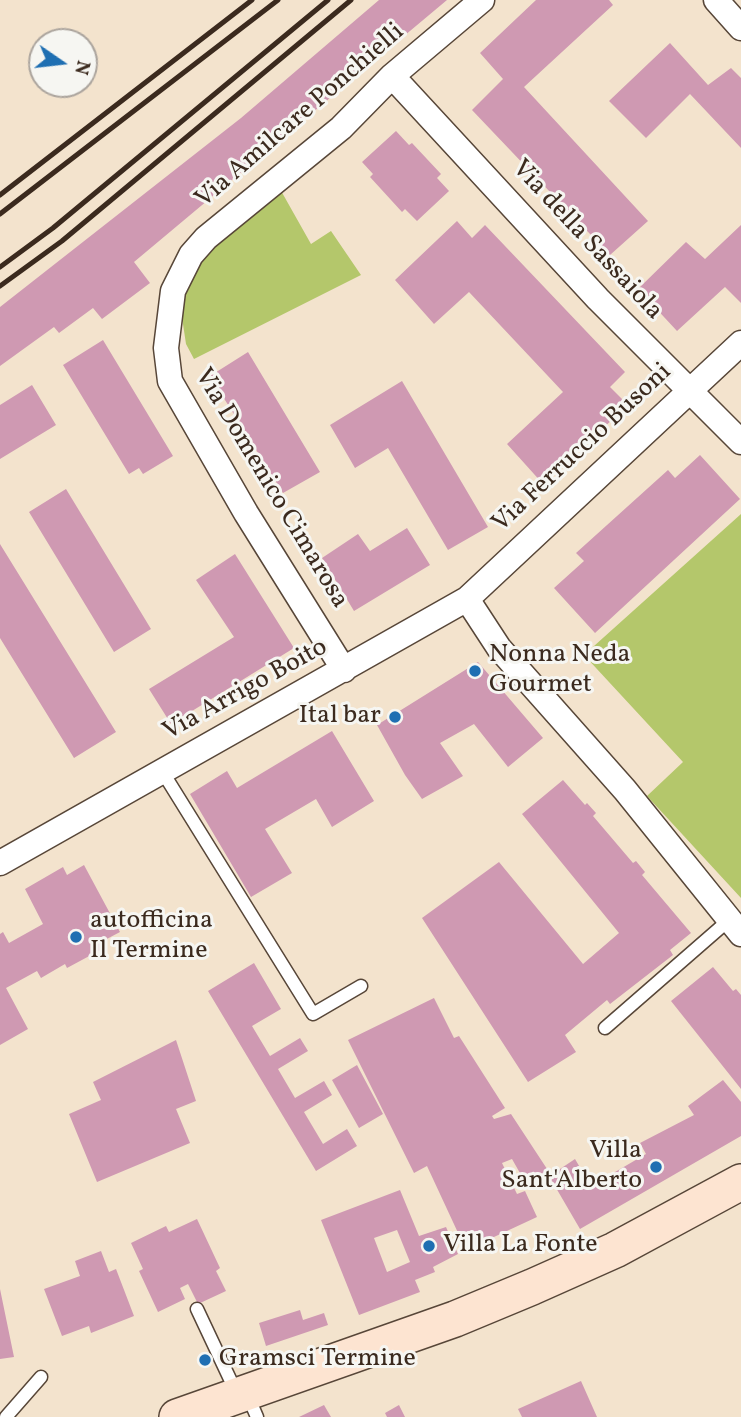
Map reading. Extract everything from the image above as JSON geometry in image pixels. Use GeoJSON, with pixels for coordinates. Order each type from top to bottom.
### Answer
{"type":"FeatureCollection","features":[{"type":"Feature","properties":{"kind":"main road"},"geometry":{"type":"LineString","coordinates":[[186,1414],[247,1402],[532,1287],[615,1250],[741,1182]]}},
{"type":"Feature","properties":{"kind":"street","name":"Via Amilcare Ponchielli"},"geometry":{"type":"LineString","coordinates":[[173,291],[191,255],[206,238],[341,128],[392,76],[482,0]]}},
{"type":"Feature","properties":{"kind":"street"},"geometry":{"type":"LineString","coordinates":[[716,0],[741,28]]}},
{"type":"Feature","properties":{"kind":"street","name":"Via della Sassaiola"},"geometry":{"type":"LineString","coordinates":[[392,76],[598,299],[741,442]]}},
{"type":"Feature","properties":{"kind":"street","name":"Via Domenico Cimarosa"},"geometry":{"type":"LineString","coordinates":[[173,291],[166,348],[170,381],[246,513],[344,670]]}},
{"type":"Feature","properties":{"kind":"street","name":"Via Ferruccio Busoni"},"geometry":{"type":"LineString","coordinates":[[467,599],[741,343]]}},
{"type":"Feature","properties":{"kind":"street"},"geometry":{"type":"LineString","coordinates":[[467,599],[499,648],[609,771],[735,927]]}},
{"type":"Feature","properties":{"kind":"street","name":"Via Arrigo Boito"},"geometry":{"type":"LineString","coordinates":[[0,863],[467,599]]}},
{"type":"Feature","properties":{"kind":"lane","name":"Via Arrigo Boito"},"geometry":{"type":"LineString","coordinates":[[162,771],[313,1014],[361,985]]}},
{"type":"Feature","properties":{"kind":"lane"},"geometry":{"type":"LineString","coordinates":[[604,1028],[735,927]]}},
{"type":"Feature","properties":{"kind":"lane"},"geometry":{"type":"LineString","coordinates":[[197,1309],[247,1402]]}},
{"type":"Feature","properties":{"kind":"lane"},"geometry":{"type":"LineString","coordinates":[[6,1417],[41,1377]]}},
{"type":"Feature","properties":{"kind":"green space"},"geometry":{"type":"Polygon","coordinates":[[[280,189],[311,244],[331,231],[361,275],[194,359],[186,344],[180,304],[194,260],[280,189]]]}},
{"type":"Feature","properties":{"kind":"green space"},"geometry":{"type":"Polygon","coordinates":[[[741,514],[741,898],[647,796],[683,762],[584,655],[741,514]]]}},
{"type":"Feature","properties":{"kind":"building"},"geometry":{"type":"Polygon","coordinates":[[[379,0],[447,0],[134,262],[150,283],[102,319],[93,308],[59,333],[54,327],[0,366],[0,307],[241,118],[379,0]]]}},
{"type":"Feature","properties":{"kind":"building"},"geometry":{"type":"Polygon","coordinates":[[[536,0],[609,0],[613,5],[524,87],[648,221],[610,255],[472,110],[503,79],[480,53],[536,0]]]}},
{"type":"Feature","properties":{"kind":"building"},"geometry":{"type":"Polygon","coordinates":[[[670,43],[708,85],[731,68],[741,78],[741,148],[690,94],[646,138],[609,101],[670,43]]]}},
{"type":"Feature","properties":{"kind":"building"},"geometry":{"type":"Polygon","coordinates":[[[396,131],[409,145],[412,143],[441,174],[437,178],[449,191],[417,221],[405,209],[402,212],[370,177],[373,174],[362,162],[396,131]]]}},
{"type":"Feature","properties":{"kind":"building"},"geometry":{"type":"Polygon","coordinates":[[[457,221],[472,238],[485,225],[625,372],[610,387],[628,405],[543,484],[507,444],[563,392],[469,292],[434,324],[395,280],[457,221]]]}},
{"type":"Feature","properties":{"kind":"building"},"geometry":{"type":"Polygon","coordinates":[[[741,225],[741,303],[725,287],[677,331],[638,289],[686,242],[705,259],[741,225]]]}},
{"type":"Feature","properties":{"kind":"building"},"geometry":{"type":"Polygon","coordinates":[[[103,340],[173,456],[143,474],[139,468],[129,474],[63,365],[103,340]]]}},
{"type":"Feature","properties":{"kind":"building"},"geometry":{"type":"Polygon","coordinates":[[[248,352],[320,472],[283,493],[210,376],[248,352]]]}},
{"type":"Feature","properties":{"kind":"building"},"geometry":{"type":"Polygon","coordinates":[[[402,381],[488,527],[448,550],[388,448],[355,468],[330,425],[402,381]]]}},
{"type":"Feature","properties":{"kind":"building"},"geometry":{"type":"Polygon","coordinates":[[[32,385],[56,425],[0,459],[0,405],[32,385]]]}},
{"type":"Feature","properties":{"kind":"building"},"geometry":{"type":"Polygon","coordinates":[[[700,455],[740,499],[595,633],[554,588],[584,561],[576,553],[668,470],[675,478],[700,455]]]}},
{"type":"Feature","properties":{"kind":"building"},"geometry":{"type":"Polygon","coordinates":[[[66,489],[151,629],[114,652],[29,512],[66,489]]]}},
{"type":"Feature","properties":{"kind":"building"},"geometry":{"type":"Polygon","coordinates":[[[407,528],[430,565],[354,611],[322,558],[358,534],[370,551],[407,528]]]}},
{"type":"Feature","properties":{"kind":"building"},"geometry":{"type":"Polygon","coordinates":[[[0,544],[116,732],[74,758],[0,638],[0,544]]]}},
{"type":"Feature","properties":{"kind":"building"},"geometry":{"type":"Polygon","coordinates":[[[235,554],[294,648],[171,724],[149,689],[234,637],[196,580],[235,554]]]}},
{"type":"Feature","properties":{"kind":"building"},"geometry":{"type":"Polygon","coordinates":[[[478,662],[543,738],[508,767],[474,724],[440,743],[463,776],[422,799],[377,725],[478,662]]]}},
{"type":"Feature","properties":{"kind":"building"},"geometry":{"type":"Polygon","coordinates":[[[332,731],[374,801],[332,827],[316,799],[265,829],[292,873],[251,897],[190,794],[227,771],[237,788],[332,731]]]}},
{"type":"Feature","properties":{"kind":"building"},"geometry":{"type":"Polygon","coordinates":[[[563,780],[585,805],[587,803],[596,813],[593,816],[633,863],[636,861],[645,872],[642,875],[691,933],[670,950],[673,955],[610,1004],[607,1000],[565,1035],[576,1052],[528,1082],[422,918],[499,862],[583,964],[619,933],[522,814],[563,780]]]}},
{"type":"Feature","properties":{"kind":"building"},"geometry":{"type":"Polygon","coordinates":[[[84,865],[120,932],[103,941],[106,947],[67,968],[65,964],[41,978],[37,971],[6,988],[28,1029],[0,1045],[0,934],[3,932],[9,943],[43,924],[25,889],[63,867],[67,875],[84,865]]]}},
{"type":"Feature","properties":{"kind":"building"},"geometry":{"type":"Polygon","coordinates":[[[254,963],[281,1009],[252,1026],[270,1056],[300,1038],[308,1051],[278,1069],[295,1098],[324,1081],[332,1095],[304,1112],[323,1144],[347,1129],[357,1146],[316,1171],[208,991],[254,963]]]}},
{"type":"Feature","properties":{"kind":"building"},"geometry":{"type":"Polygon","coordinates":[[[713,967],[733,991],[736,989],[741,995],[741,1089],[671,1001],[713,967]]]}},
{"type":"Feature","properties":{"kind":"building"},"geometry":{"type":"Polygon","coordinates":[[[434,998],[454,1038],[459,1036],[505,1108],[492,1116],[494,1119],[511,1114],[551,1175],[575,1159],[591,1186],[646,1154],[640,1143],[694,1115],[688,1106],[723,1080],[741,1102],[741,1136],[580,1229],[552,1181],[529,1189],[512,1159],[502,1163],[517,1194],[525,1191],[537,1217],[466,1250],[427,1166],[414,1173],[348,1040],[434,998]]]}},
{"type":"Feature","properties":{"kind":"building"},"geometry":{"type":"Polygon","coordinates":[[[176,1040],[196,1101],[176,1109],[190,1143],[97,1182],[69,1114],[101,1100],[93,1082],[176,1040]]]}},
{"type":"Feature","properties":{"kind":"building"},"geometry":{"type":"Polygon","coordinates":[[[357,1065],[383,1114],[359,1128],[332,1080],[357,1065]]]}},
{"type":"Feature","properties":{"kind":"building","name":"Villa La Fonte"},"geometry":{"type":"Polygon","coordinates":[[[400,1190],[419,1236],[446,1227],[458,1254],[433,1267],[435,1272],[415,1280],[420,1292],[359,1315],[321,1220],[400,1190]],[[397,1230],[374,1238],[387,1272],[410,1262],[397,1230]]]}},
{"type":"Feature","properties":{"kind":"building"},"geometry":{"type":"Polygon","coordinates":[[[197,1219],[220,1268],[216,1271],[226,1291],[198,1304],[188,1284],[180,1288],[185,1299],[158,1312],[139,1271],[143,1269],[131,1243],[166,1226],[169,1232],[197,1219]]]}},
{"type":"Feature","properties":{"kind":"building"},"geometry":{"type":"Polygon","coordinates":[[[101,1251],[109,1272],[116,1269],[134,1316],[91,1333],[89,1326],[62,1336],[44,1289],[80,1276],[75,1261],[101,1251]]]}},
{"type":"Feature","properties":{"kind":"building"},"geometry":{"type":"Polygon","coordinates":[[[0,1289],[14,1357],[0,1359],[0,1289]]]}},
{"type":"Feature","properties":{"kind":"building"},"geometry":{"type":"Polygon","coordinates":[[[300,1310],[303,1320],[324,1313],[328,1325],[266,1346],[259,1323],[300,1310]]]}},
{"type":"Feature","properties":{"kind":"building"},"geometry":{"type":"Polygon","coordinates":[[[581,1381],[597,1417],[522,1417],[518,1409],[581,1381]]]}},
{"type":"Feature","properties":{"kind":"building"},"geometry":{"type":"Polygon","coordinates":[[[324,1405],[331,1417],[299,1417],[324,1405]]]}},
{"type":"Feature","properties":{"kind":"building"},"geometry":{"type":"Polygon","coordinates":[[[399,1405],[405,1417],[387,1417],[385,1413],[399,1405]]]}},
{"type":"Feature","properties":{"kind":"railway"},"geometry":{"type":"LineString","coordinates":[[0,195],[252,0]]}},
{"type":"Feature","properties":{"kind":"railway"},"geometry":{"type":"LineString","coordinates":[[0,214],[278,0]]}},
{"type":"Feature","properties":{"kind":"railway"},"geometry":{"type":"LineString","coordinates":[[0,267],[53,228],[328,0]]}},
{"type":"Feature","properties":{"kind":"railway"},"geometry":{"type":"LineString","coordinates":[[0,286],[62,241],[351,0]]}},
{"type":"Feature","properties":{"kind":"place","name":"Nonna Neda Gourmet"},"geometry":{"type":"Point","coordinates":[475,671]}},
{"type":"Feature","properties":{"kind":"place","name":"Ital bar"},"geometry":{"type":"Point","coordinates":[395,717]}},
{"type":"Feature","properties":{"kind":"place","name":"autofficina Il Termine"},"geometry":{"type":"Point","coordinates":[76,937]}},
{"type":"Feature","properties":{"kind":"place","name":"Villa Sant'Alberto"},"geometry":{"type":"Point","coordinates":[656,1167]}},
{"type":"Feature","properties":{"kind":"place","name":"Villa La Fonte"},"geometry":{"type":"Point","coordinates":[429,1246]}},
{"type":"Feature","properties":{"kind":"place","name":"Gramsci Termine"},"geometry":{"type":"Point","coordinates":[205,1360]}}]}
